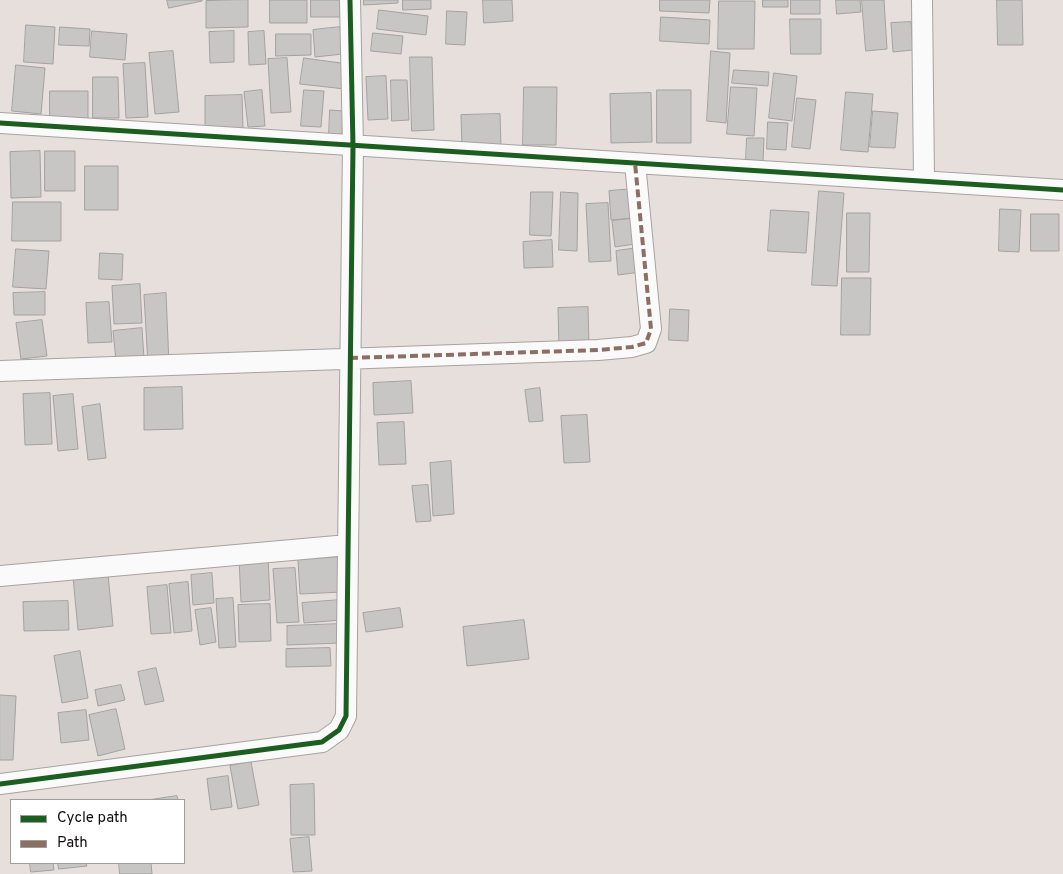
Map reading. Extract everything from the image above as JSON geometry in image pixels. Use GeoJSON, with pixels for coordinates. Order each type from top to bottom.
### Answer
{"type":"FeatureCollection","features":[{"type":"Feature","properties":{"kind":"street"},"geometry":{"type":"LineString","coordinates":[[0,784],[322,742],[339,730],[346,716],[352,146],[350,0]]}},
{"type":"Feature","properties":{"kind":"street"},"geometry":{"type":"LineString","coordinates":[[922,0],[924,181]]}},
{"type":"Feature","properties":{"kind":"street"},"geometry":{"type":"LineString","coordinates":[[0,123],[1063,190]]}},
{"type":"Feature","properties":{"kind":"street"},"geometry":{"type":"LineString","coordinates":[[0,371],[598,350],[632,347],[646,343],[651,329],[635,163]]}},
{"type":"Feature","properties":{"kind":"street"},"geometry":{"type":"LineString","coordinates":[[0,576],[348,544]]}},
{"type":"Feature","properties":{"kind":"building"},"geometry":{"type":"Polygon","coordinates":[[[167,0],[202,0],[202,1],[169,8],[167,0]]]}},
{"type":"Feature","properties":{"kind":"building"},"geometry":{"type":"Polygon","coordinates":[[[248,0],[248,27],[206,28],[206,1],[248,0]]]}},
{"type":"Feature","properties":{"kind":"building"},"geometry":{"type":"Polygon","coordinates":[[[270,0],[307,0],[307,23],[270,23],[270,0]]]}},
{"type":"Feature","properties":{"kind":"building"},"geometry":{"type":"Polygon","coordinates":[[[311,0],[342,0],[342,17],[311,17],[311,0]]]}},
{"type":"Feature","properties":{"kind":"building"},"geometry":{"type":"Polygon","coordinates":[[[364,0],[398,0],[398,3],[364,5],[364,0]]]}},
{"type":"Feature","properties":{"kind":"building"},"geometry":{"type":"Polygon","coordinates":[[[403,0],[431,0],[431,9],[403,10],[403,0]]]}},
{"type":"Feature","properties":{"kind":"building"},"geometry":{"type":"Polygon","coordinates":[[[483,0],[512,0],[513,21],[484,23],[483,0]]]}},
{"type":"Feature","properties":{"kind":"building"},"geometry":{"type":"Polygon","coordinates":[[[660,0],[710,0],[709,13],[660,11],[660,0]]]}},
{"type":"Feature","properties":{"kind":"building"},"geometry":{"type":"Polygon","coordinates":[[[763,0],[788,0],[788,7],[763,7],[763,0]]]}},
{"type":"Feature","properties":{"kind":"building"},"geometry":{"type":"Polygon","coordinates":[[[791,0],[820,0],[820,14],[791,14],[791,0]]]}},
{"type":"Feature","properties":{"kind":"building"},"geometry":{"type":"Polygon","coordinates":[[[836,0],[860,0],[861,12],[837,14],[836,0]]]}},
{"type":"Feature","properties":{"kind":"building"},"geometry":{"type":"Polygon","coordinates":[[[862,0],[884,0],[887,49],[866,51],[862,0]]]}},
{"type":"Feature","properties":{"kind":"building"},"geometry":{"type":"Polygon","coordinates":[[[997,0],[1022,0],[1023,45],[998,45],[997,0]]]}},
{"type":"Feature","properties":{"kind":"building"},"geometry":{"type":"Polygon","coordinates":[[[719,1],[755,1],[754,49],[718,49],[719,1]]]}},
{"type":"Feature","properties":{"kind":"building"},"geometry":{"type":"Polygon","coordinates":[[[379,10],[428,16],[426,35],[377,29],[379,10]]]}},
{"type":"Feature","properties":{"kind":"building"},"geometry":{"type":"Polygon","coordinates":[[[447,11],[467,12],[465,45],[446,44],[447,11]]]}},
{"type":"Feature","properties":{"kind":"building"},"geometry":{"type":"Polygon","coordinates":[[[661,17],[710,20],[709,44],[660,41],[661,17]]]}},
{"type":"Feature","properties":{"kind":"building"},"geometry":{"type":"Polygon","coordinates":[[[790,19],[821,19],[821,54],[791,54],[790,19]]]}},
{"type":"Feature","properties":{"kind":"building"},"geometry":{"type":"Polygon","coordinates":[[[911,22],[913,50],[893,52],[891,23],[911,22]]]}},
{"type":"Feature","properties":{"kind":"building"},"geometry":{"type":"Polygon","coordinates":[[[26,25],[55,27],[53,64],[24,62],[26,25]]]}},
{"type":"Feature","properties":{"kind":"building"},"geometry":{"type":"Polygon","coordinates":[[[60,27],[90,29],[89,46],[59,45],[60,27]]]}},
{"type":"Feature","properties":{"kind":"building"},"geometry":{"type":"Polygon","coordinates":[[[340,27],[343,54],[315,57],[313,30],[340,27]]]}},
{"type":"Feature","properties":{"kind":"building"},"geometry":{"type":"Polygon","coordinates":[[[92,31],[127,34],[125,60],[90,57],[92,31]]]}},
{"type":"Feature","properties":{"kind":"building"},"geometry":{"type":"Polygon","coordinates":[[[234,31],[234,62],[210,63],[209,32],[234,31]]]}},
{"type":"Feature","properties":{"kind":"building"},"geometry":{"type":"Polygon","coordinates":[[[264,31],[266,64],[249,65],[248,32],[264,31]]]}},
{"type":"Feature","properties":{"kind":"building"},"geometry":{"type":"Polygon","coordinates":[[[373,33],[403,36],[401,54],[371,51],[373,33]]]}},
{"type":"Feature","properties":{"kind":"building"},"geometry":{"type":"Polygon","coordinates":[[[276,34],[311,34],[311,55],[276,56],[276,34]]]}},
{"type":"Feature","properties":{"kind":"building"},"geometry":{"type":"Polygon","coordinates":[[[173,51],[179,112],[155,114],[149,53],[173,51]]]}},
{"type":"Feature","properties":{"kind":"building"},"geometry":{"type":"Polygon","coordinates":[[[711,51],[730,53],[726,123],[707,121],[711,51]]]}},
{"type":"Feature","properties":{"kind":"building"},"geometry":{"type":"Polygon","coordinates":[[[410,57],[432,57],[434,130],[412,131],[410,57]]]}},
{"type":"Feature","properties":{"kind":"building"},"geometry":{"type":"Polygon","coordinates":[[[287,58],[291,112],[271,113],[268,59],[287,58]]]}},
{"type":"Feature","properties":{"kind":"building"},"geometry":{"type":"Polygon","coordinates":[[[304,58],[348,64],[345,89],[300,84],[304,58]]]}},
{"type":"Feature","properties":{"kind":"building"},"geometry":{"type":"Polygon","coordinates":[[[145,63],[148,117],[126,118],[123,64],[145,63]]]}},
{"type":"Feature","properties":{"kind":"building"},"geometry":{"type":"Polygon","coordinates":[[[16,65],[45,68],[41,114],[12,111],[16,65]]]}},
{"type":"Feature","properties":{"kind":"building"},"geometry":{"type":"Polygon","coordinates":[[[734,70],[769,72],[768,86],[732,83],[734,70]]]}},
{"type":"Feature","properties":{"kind":"building"},"geometry":{"type":"Polygon","coordinates":[[[774,73],[797,76],[792,121],[769,118],[774,73]]]}},
{"type":"Feature","properties":{"kind":"building"},"geometry":{"type":"Polygon","coordinates":[[[386,76],[388,119],[368,120],[366,77],[386,76]]]}},
{"type":"Feature","properties":{"kind":"building"},"geometry":{"type":"Polygon","coordinates":[[[93,77],[118,77],[119,118],[93,118],[93,77]]]}},
{"type":"Feature","properties":{"kind":"building"},"geometry":{"type":"Polygon","coordinates":[[[391,80],[407,80],[409,120],[392,121],[391,80]]]}},
{"type":"Feature","properties":{"kind":"building"},"geometry":{"type":"Polygon","coordinates":[[[524,87],[557,87],[556,145],[523,145],[524,87]]]}},
{"type":"Feature","properties":{"kind":"building"},"geometry":{"type":"Polygon","coordinates":[[[731,87],[757,88],[754,136],[727,134],[731,87]]]}},
{"type":"Feature","properties":{"kind":"building"},"geometry":{"type":"Polygon","coordinates":[[[262,90],[265,126],[248,127],[244,92],[262,90]]]}},
{"type":"Feature","properties":{"kind":"building"},"geometry":{"type":"Polygon","coordinates":[[[304,90],[324,91],[321,127],[301,126],[304,90]]]}},
{"type":"Feature","properties":{"kind":"building"},"geometry":{"type":"Polygon","coordinates":[[[657,90],[691,90],[691,143],[657,143],[657,90]]]}},
{"type":"Feature","properties":{"kind":"building"},"geometry":{"type":"Polygon","coordinates":[[[50,91],[88,91],[88,121],[50,120],[50,91]]]}},
{"type":"Feature","properties":{"kind":"building"},"geometry":{"type":"Polygon","coordinates":[[[846,92],[873,94],[868,152],[841,150],[846,92]]]}},
{"type":"Feature","properties":{"kind":"building"},"geometry":{"type":"Polygon","coordinates":[[[651,93],[652,142],[611,143],[610,94],[651,93]]]}},
{"type":"Feature","properties":{"kind":"building"},"geometry":{"type":"Polygon","coordinates":[[[242,95],[243,129],[205,130],[205,96],[242,95]]]}},
{"type":"Feature","properties":{"kind":"building"},"geometry":{"type":"Polygon","coordinates":[[[797,98],[816,100],[810,149],[792,147],[797,98]]]}},
{"type":"Feature","properties":{"kind":"building"},"geometry":{"type":"Polygon","coordinates":[[[330,110],[343,111],[342,135],[329,135],[330,110]]]}},
{"type":"Feature","properties":{"kind":"building"},"geometry":{"type":"Polygon","coordinates":[[[873,111],[898,113],[895,148],[870,147],[873,111]]]}},
{"type":"Feature","properties":{"kind":"building"},"geometry":{"type":"Polygon","coordinates":[[[500,114],[501,146],[462,147],[461,115],[500,114]]]}},
{"type":"Feature","properties":{"kind":"building"},"geometry":{"type":"Polygon","coordinates":[[[768,122],[788,123],[786,150],[767,149],[768,122]]]}},
{"type":"Feature","properties":{"kind":"building"},"geometry":{"type":"Polygon","coordinates":[[[747,138],[764,138],[763,161],[746,160],[747,138]]]}},
{"type":"Feature","properties":{"kind":"building"},"geometry":{"type":"Polygon","coordinates":[[[40,151],[41,197],[11,198],[10,152],[40,151]]]}},
{"type":"Feature","properties":{"kind":"building"},"geometry":{"type":"Polygon","coordinates":[[[45,151],[75,151],[75,191],[45,191],[45,151]]]}},
{"type":"Feature","properties":{"kind":"building"},"geometry":{"type":"Polygon","coordinates":[[[85,166],[118,166],[118,210],[85,210],[85,166]]]}},
{"type":"Feature","properties":{"kind":"building"},"geometry":{"type":"Polygon","coordinates":[[[634,189],[636,218],[611,220],[609,191],[634,189]]]}},
{"type":"Feature","properties":{"kind":"building"},"geometry":{"type":"Polygon","coordinates":[[[819,191],[844,193],[837,286],[812,285],[819,191]]]}},
{"type":"Feature","properties":{"kind":"building"},"geometry":{"type":"Polygon","coordinates":[[[531,192],[553,192],[551,236],[530,235],[531,192]]]}},
{"type":"Feature","properties":{"kind":"building"},"geometry":{"type":"Polygon","coordinates":[[[561,192],[578,193],[577,251],[559,250],[561,192]]]}},
{"type":"Feature","properties":{"kind":"building"},"geometry":{"type":"Polygon","coordinates":[[[13,202],[61,202],[61,241],[12,241],[13,202]]]}},
{"type":"Feature","properties":{"kind":"building"},"geometry":{"type":"Polygon","coordinates":[[[608,203],[611,261],[589,262],[586,204],[608,203]]]}},
{"type":"Feature","properties":{"kind":"building"},"geometry":{"type":"Polygon","coordinates":[[[1000,209],[1021,210],[1019,252],[999,251],[1000,209]]]}},
{"type":"Feature","properties":{"kind":"building"},"geometry":{"type":"Polygon","coordinates":[[[771,210],[809,212],[806,253],[768,251],[771,210]]]}},
{"type":"Feature","properties":{"kind":"building"},"geometry":{"type":"Polygon","coordinates":[[[847,213],[870,213],[869,272],[847,272],[847,213]]]}},
{"type":"Feature","properties":{"kind":"building"},"geometry":{"type":"Polygon","coordinates":[[[1031,214],[1059,214],[1059,251],[1031,251],[1031,214]]]}},
{"type":"Feature","properties":{"kind":"building"},"geometry":{"type":"Polygon","coordinates":[[[636,218],[642,243],[615,247],[612,221],[636,218]]]}},
{"type":"Feature","properties":{"kind":"building"},"geometry":{"type":"Polygon","coordinates":[[[552,240],[553,267],[524,268],[523,242],[552,240]]]}},
{"type":"Feature","properties":{"kind":"building"},"geometry":{"type":"Polygon","coordinates":[[[638,248],[641,272],[618,275],[616,251],[638,248]]]}},
{"type":"Feature","properties":{"kind":"building"},"geometry":{"type":"Polygon","coordinates":[[[16,249],[49,251],[46,289],[13,287],[16,249]]]}},
{"type":"Feature","properties":{"kind":"building"},"geometry":{"type":"Polygon","coordinates":[[[100,253],[123,254],[122,280],[99,279],[100,253]]]}},
{"type":"Feature","properties":{"kind":"building"},"geometry":{"type":"Polygon","coordinates":[[[842,278],[871,278],[870,335],[841,335],[842,278]]]}},
{"type":"Feature","properties":{"kind":"building"},"geometry":{"type":"Polygon","coordinates":[[[140,284],[142,323],[114,324],[112,286],[140,284]]]}},
{"type":"Feature","properties":{"kind":"building"},"geometry":{"type":"Polygon","coordinates":[[[45,292],[45,315],[14,315],[13,293],[45,292]]]}},
{"type":"Feature","properties":{"kind":"building"},"geometry":{"type":"Polygon","coordinates":[[[166,293],[169,364],[148,365],[144,295],[166,293]]]}},
{"type":"Feature","properties":{"kind":"building"},"geometry":{"type":"Polygon","coordinates":[[[109,302],[112,342],[88,343],[86,303],[109,302]]]}},
{"type":"Feature","properties":{"kind":"building"},"geometry":{"type":"Polygon","coordinates":[[[588,307],[589,346],[559,347],[558,308],[588,307]]]}},
{"type":"Feature","properties":{"kind":"building"},"geometry":{"type":"Polygon","coordinates":[[[670,309],[689,310],[688,341],[669,340],[670,309]]]}},
{"type":"Feature","properties":{"kind":"building"},"geometry":{"type":"Polygon","coordinates":[[[42,320],[47,356],[21,359],[16,323],[42,320]]]}},
{"type":"Feature","properties":{"kind":"building"},"geometry":{"type":"Polygon","coordinates":[[[142,328],[144,358],[116,361],[113,331],[142,328]]]}},
{"type":"Feature","properties":{"kind":"building"},"geometry":{"type":"Polygon","coordinates":[[[411,381],[413,413],[374,415],[373,383],[411,381]]]}},
{"type":"Feature","properties":{"kind":"building"},"geometry":{"type":"Polygon","coordinates":[[[182,387],[183,429],[144,430],[144,388],[182,387]]]}},
{"type":"Feature","properties":{"kind":"building"},"geometry":{"type":"Polygon","coordinates":[[[540,388],[543,421],[529,422],[525,390],[540,388]]]}},
{"type":"Feature","properties":{"kind":"building"},"geometry":{"type":"Polygon","coordinates":[[[50,393],[52,444],[25,445],[23,394],[50,393]]]}},
{"type":"Feature","properties":{"kind":"building"},"geometry":{"type":"Polygon","coordinates":[[[73,394],[78,449],[58,451],[53,396],[73,394]]]}},
{"type":"Feature","properties":{"kind":"building"},"geometry":{"type":"Polygon","coordinates":[[[100,404],[106,458],[88,460],[82,407],[100,404]]]}},
{"type":"Feature","properties":{"kind":"building"},"geometry":{"type":"Polygon","coordinates":[[[587,415],[590,462],[564,463],[561,416],[587,415]]]}},
{"type":"Feature","properties":{"kind":"building"},"geometry":{"type":"Polygon","coordinates":[[[404,422],[406,464],[379,465],[377,423],[404,422]]]}},
{"type":"Feature","properties":{"kind":"building"},"geometry":{"type":"Polygon","coordinates":[[[451,461],[454,514],[433,516],[430,463],[451,461]]]}},
{"type":"Feature","properties":{"kind":"building"},"geometry":{"type":"Polygon","coordinates":[[[428,485],[431,521],[416,522],[412,486],[428,485]]]}},
{"type":"Feature","properties":{"kind":"building"},"geometry":{"type":"Polygon","coordinates":[[[268,556],[270,600],[241,602],[239,558],[268,556]]]}},
{"type":"Feature","properties":{"kind":"building"},"geometry":{"type":"Polygon","coordinates":[[[340,557],[342,592],[300,594],[298,560],[340,557]]]}},
{"type":"Feature","properties":{"kind":"building"},"geometry":{"type":"Polygon","coordinates":[[[295,568],[299,622],[277,623],[273,569],[295,568]]]}},
{"type":"Feature","properties":{"kind":"building"},"geometry":{"type":"Polygon","coordinates":[[[212,573],[214,603],[193,605],[191,575],[212,573]]]}},
{"type":"Feature","properties":{"kind":"building"},"geometry":{"type":"Polygon","coordinates":[[[108,574],[113,626],[78,630],[73,577],[108,574]]]}},
{"type":"Feature","properties":{"kind":"building"},"geometry":{"type":"Polygon","coordinates":[[[188,582],[192,631],[174,633],[169,584],[188,582]]]}},
{"type":"Feature","properties":{"kind":"building"},"geometry":{"type":"Polygon","coordinates":[[[167,585],[171,633],[151,634],[147,587],[167,585]]]}},
{"type":"Feature","properties":{"kind":"building"},"geometry":{"type":"Polygon","coordinates":[[[233,598],[236,647],[219,648],[216,599],[233,598]]]}},
{"type":"Feature","properties":{"kind":"building"},"geometry":{"type":"Polygon","coordinates":[[[340,600],[341,620],[304,623],[302,603],[340,600]]]}},
{"type":"Feature","properties":{"kind":"building"},"geometry":{"type":"Polygon","coordinates":[[[68,601],[69,630],[24,631],[23,602],[68,601]]]}},
{"type":"Feature","properties":{"kind":"building"},"geometry":{"type":"Polygon","coordinates":[[[270,604],[271,641],[239,642],[238,605],[270,604]]]}},
{"type":"Feature","properties":{"kind":"building"},"geometry":{"type":"Polygon","coordinates":[[[211,608],[216,642],[200,645],[195,610],[211,608]]]}},
{"type":"Feature","properties":{"kind":"building"},"geometry":{"type":"Polygon","coordinates":[[[400,608],[403,627],[366,632],[363,613],[400,608]]]}},
{"type":"Feature","properties":{"kind":"building"},"geometry":{"type":"Polygon","coordinates":[[[524,620],[529,659],[467,666],[463,627],[524,620]]]}},
{"type":"Feature","properties":{"kind":"building"},"geometry":{"type":"Polygon","coordinates":[[[340,624],[341,643],[287,645],[287,626],[340,624]]]}},
{"type":"Feature","properties":{"kind":"building"},"geometry":{"type":"Polygon","coordinates":[[[330,648],[331,666],[286,667],[286,649],[330,648]]]}},
{"type":"Feature","properties":{"kind":"building"},"geometry":{"type":"Polygon","coordinates":[[[80,651],[88,698],[62,703],[54,656],[80,651]]]}},
{"type":"Feature","properties":{"kind":"building"},"geometry":{"type":"Polygon","coordinates":[[[156,668],[164,701],[145,705],[138,672],[156,668]]]}},
{"type":"Feature","properties":{"kind":"building"},"geometry":{"type":"Polygon","coordinates":[[[121,685],[125,700],[98,706],[95,690],[121,685]]]}},
{"type":"Feature","properties":{"kind":"building"},"geometry":{"type":"Polygon","coordinates":[[[0,695],[16,696],[13,760],[0,760],[0,695]]]}},
{"type":"Feature","properties":{"kind":"building"},"geometry":{"type":"Polygon","coordinates":[[[116,709],[125,749],[98,756],[89,715],[116,709]]]}},
{"type":"Feature","properties":{"kind":"building"},"geometry":{"type":"Polygon","coordinates":[[[86,710],[89,740],[61,743],[58,713],[86,710]]]}},
{"type":"Feature","properties":{"kind":"building"},"geometry":{"type":"Polygon","coordinates":[[[251,762],[259,805],[238,809],[230,766],[251,762]]]}},
{"type":"Feature","properties":{"kind":"building"},"geometry":{"type":"Polygon","coordinates":[[[228,776],[232,807],[211,810],[207,779],[228,776]]]}},
{"type":"Feature","properties":{"kind":"building"},"geometry":{"type":"Polygon","coordinates":[[[314,784],[315,835],[291,835],[290,785],[314,784]]]}},
{"type":"Feature","properties":{"kind":"building"},"geometry":{"type":"Polygon","coordinates":[[[177,796],[178,799],[155,799],[177,796]]]}},
{"type":"Feature","properties":{"kind":"building"},"geometry":{"type":"Polygon","coordinates":[[[309,837],[312,871],[293,872],[290,839],[309,837]]]}},
{"type":"Feature","properties":{"kind":"building"},"geometry":{"type":"Polygon","coordinates":[[[30,864],[53,864],[54,870],[31,872],[30,864]]]}},
{"type":"Feature","properties":{"kind":"building"},"geometry":{"type":"Polygon","coordinates":[[[58,864],[86,864],[87,866],[59,869],[58,864]]]}},
{"type":"Feature","properties":{"kind":"building"},"geometry":{"type":"Polygon","coordinates":[[[119,864],[151,864],[152,874],[120,874],[119,864]]]}},
{"type":"Feature","properties":{"kind":"marked path"},"geometry":{"type":"LineString","coordinates":[[350,358],[598,350],[632,347],[646,343],[651,329],[635,163]]}},
{"type":"Feature","properties":{"kind":"cycle path"},"geometry":{"type":"LineString","coordinates":[[0,784],[322,742],[339,730],[346,716],[353,146],[350,0]]}},
{"type":"Feature","properties":{"kind":"cycle path"},"geometry":{"type":"LineString","coordinates":[[0,123],[1063,190]]}}]}
